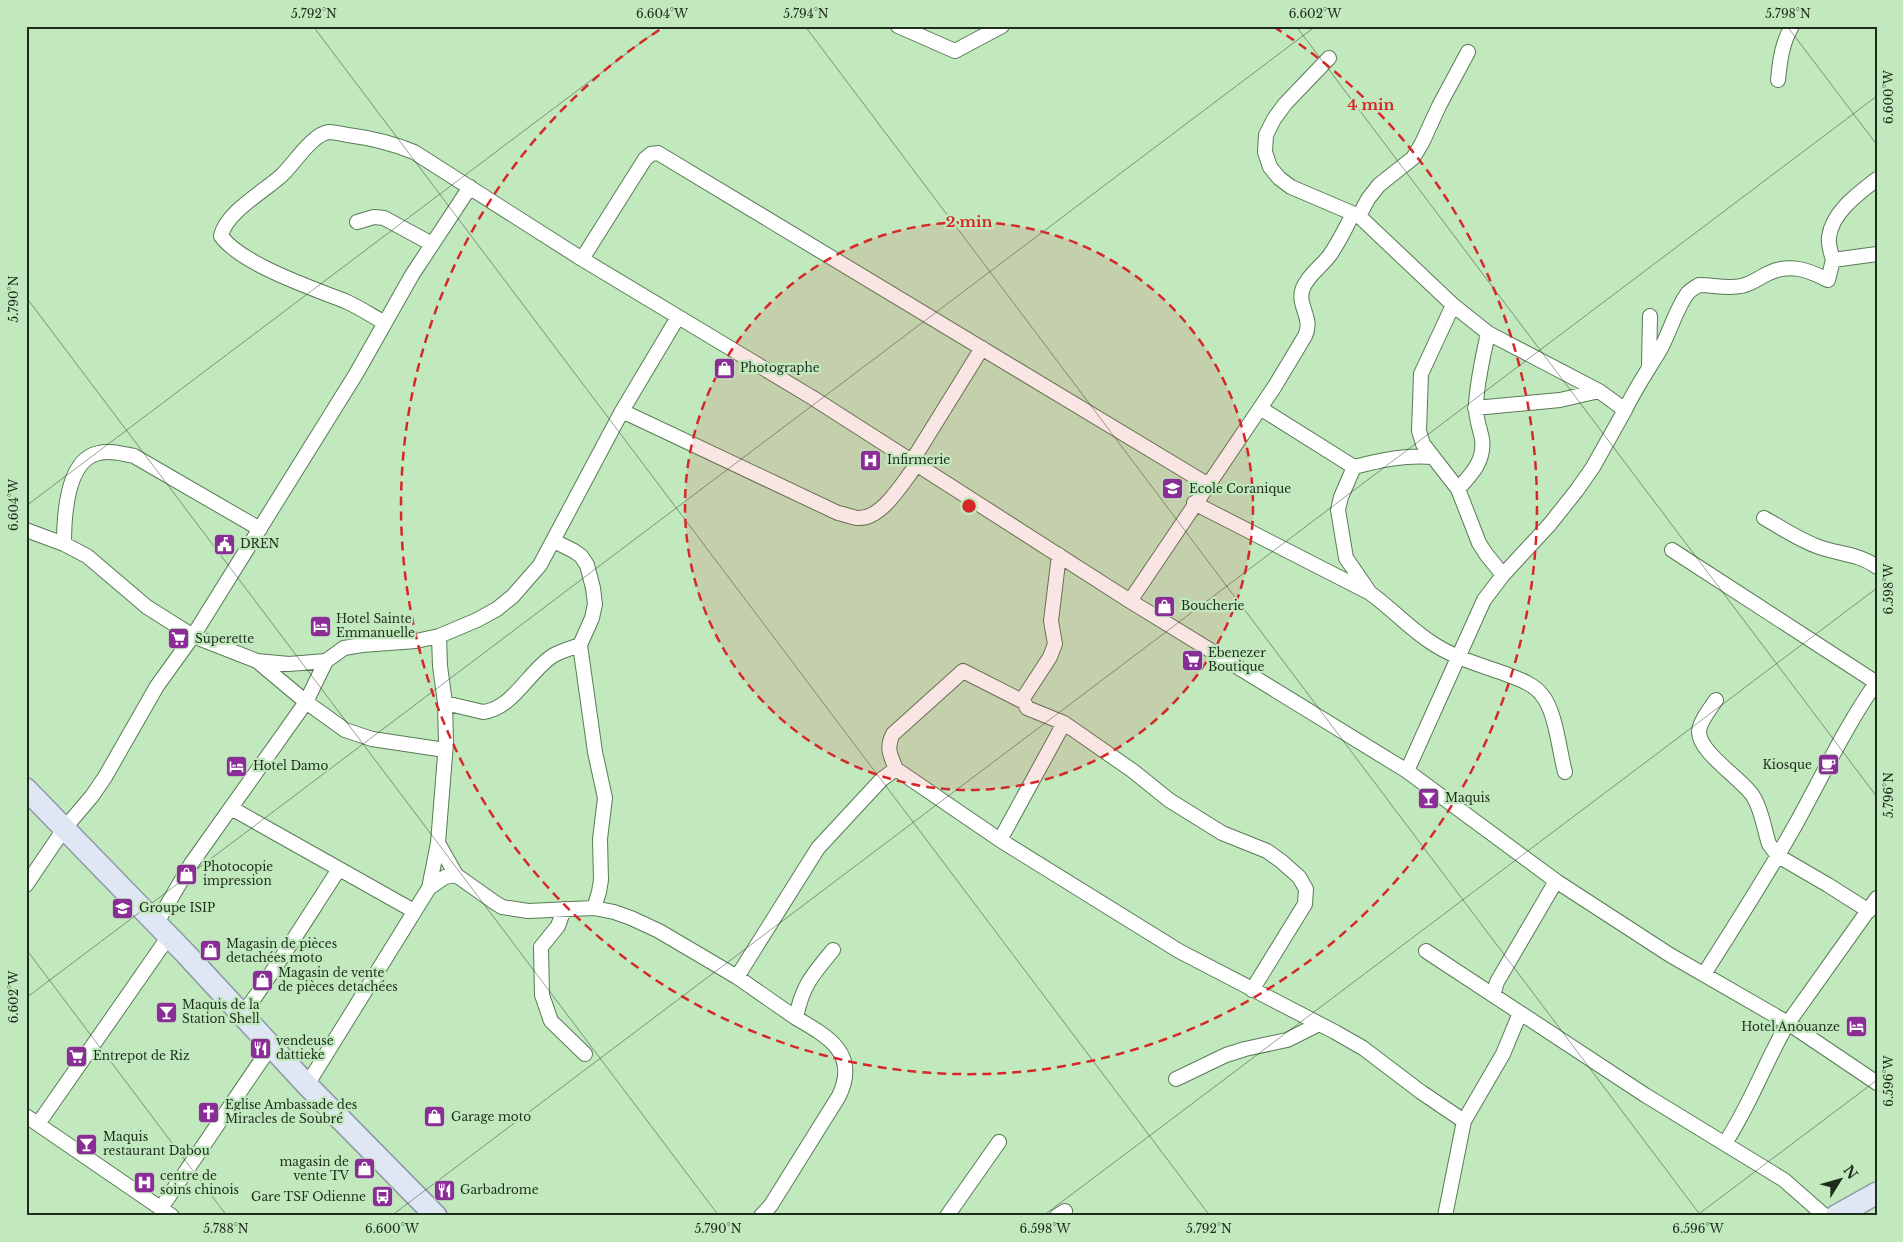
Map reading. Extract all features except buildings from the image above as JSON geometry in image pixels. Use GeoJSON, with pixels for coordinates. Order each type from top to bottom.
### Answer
{"type":"FeatureCollection","features":[{"type":"Feature","properties":{"kind":"main road"},"geometry":{"type":"LineString","coordinates":[[26,789],[243,1014],[426,1212]]}},
{"type":"Feature","properties":{"kind":"main road"},"geometry":{"type":"LineString","coordinates":[[1836,1216],[1877,1193]]}},
{"type":"Feature","properties":{"kind":"street"},"geometry":{"type":"LineString","coordinates":[[898,26],[956,51],[1002,26]]}},
{"type":"Feature","properties":{"kind":"street"},"geometry":{"type":"LineString","coordinates":[[1778,80],[1781,51],[1792,26]]}},
{"type":"Feature","properties":{"kind":"street"},"geometry":{"type":"LineString","coordinates":[[1130,601],[1194,503],[1260,408],[1308,329],[1308,321],[1301,296],[1303,286],[1331,253],[1379,185],[1406,164],[1418,151],[1468,52]]}},
{"type":"Feature","properties":{"kind":"street"},"geometry":{"type":"LineString","coordinates":[[1329,58],[1286,104],[1274,119],[1266,136],[1265,152],[1270,166],[1279,178],[1291,188],[1356,215],[1453,305],[1488,333],[1599,391],[1625,410]]}},
{"type":"Feature","properties":{"kind":"street"},"geometry":{"type":"LineString","coordinates":[[385,323],[346,302],[309,288],[258,263],[227,244],[221,236],[222,228],[246,203],[291,166],[319,135],[328,132],[391,143],[414,152],[582,259],[813,398],[1130,601],[1407,771],[1556,881],[1670,955],[1788,1023],[1877,1082]]}},
{"type":"Feature","properties":{"kind":"street"},"geometry":{"type":"LineString","coordinates":[[582,259],[645,159],[651,154],[658,153],[1207,484]]}},
{"type":"Feature","properties":{"kind":"street"},"geometry":{"type":"LineString","coordinates":[[1407,771],[1484,600],[1550,524],[1593,467],[1649,366],[1661,349],[1688,292],[1699,285],[1738,287],[1770,272],[1787,267],[1796,267],[1828,280],[1833,260],[1829,247],[1832,225],[1845,207],[1877,179]]}},
{"type":"Feature","properties":{"kind":"street"},"geometry":{"type":"LineString","coordinates":[[26,886],[64,829],[100,783],[157,686],[193,636],[356,374],[412,274],[470,187]]}},
{"type":"Feature","properties":{"kind":"street"},"geometry":{"type":"LineString","coordinates":[[356,222],[374,216],[384,218],[432,244]]}},
{"type":"Feature","properties":{"kind":"street"},"geometry":{"type":"LineString","coordinates":[[1833,260],[1877,254]]}},
{"type":"Feature","properties":{"kind":"street"},"geometry":{"type":"LineString","coordinates":[[1453,305],[1421,374],[1419,431],[1423,444],[1458,490],[1479,543],[1504,575]]}},
{"type":"Feature","properties":{"kind":"street"},"geometry":{"type":"LineString","coordinates":[[38,1124],[163,930],[191,864],[306,702],[326,661],[344,648],[416,641],[439,636],[477,620],[497,609],[513,596],[540,565],[622,411],[678,316]]}},
{"type":"Feature","properties":{"kind":"street"},"geometry":{"type":"LineString","coordinates":[[1649,366],[1650,316]]}},
{"type":"Feature","properties":{"kind":"street"},"geometry":{"type":"LineString","coordinates":[[1458,490],[1480,462],[1482,440],[1476,408],[1481,367],[1488,333]]}},
{"type":"Feature","properties":{"kind":"street"},"geometry":{"type":"LineString","coordinates":[[622,411],[838,513],[858,518],[872,516],[884,507],[914,463],[982,348]]}},
{"type":"Feature","properties":{"kind":"street"},"geometry":{"type":"LineString","coordinates":[[1476,408],[1560,400],[1599,391]]}},
{"type":"Feature","properties":{"kind":"street"},"geometry":{"type":"LineString","coordinates":[[1260,408],[1354,467],[1402,456],[1432,457]]}},
{"type":"Feature","properties":{"kind":"street"},"geometry":{"type":"LineString","coordinates":[[64,544],[64,516],[72,484],[84,461],[98,453],[134,456],[260,529]]}},
{"type":"Feature","properties":{"kind":"street"},"geometry":{"type":"LineString","coordinates":[[1354,467],[1341,497],[1338,510],[1346,558],[1370,593]]}},
{"type":"Feature","properties":{"kind":"street"},"geometry":{"type":"LineString","coordinates":[[1194,503],[1370,593],[1387,605],[1411,628],[1457,658],[1508,675],[1528,683],[1539,690],[1548,704],[1564,772]]}},
{"type":"Feature","properties":{"kind":"street"},"geometry":{"type":"LineString","coordinates":[[1764,518],[1808,543],[1820,548],[1850,555],[1870,562],[1877,567]]}},
{"type":"Feature","properties":{"kind":"street"},"geometry":{"type":"LineString","coordinates":[[26,530],[64,544],[87,556],[147,607],[193,636],[257,661],[289,664],[326,661]]}},
{"type":"Feature","properties":{"kind":"street"},"geometry":{"type":"LineString","coordinates":[[554,541],[581,556],[587,564],[593,588],[594,604],[592,618],[580,645],[595,752],[605,798],[600,839],[601,880],[594,908]]}},
{"type":"Feature","properties":{"kind":"street"},"geometry":{"type":"LineString","coordinates":[[1672,550],[1876,683],[1856,710],[1778,856],[1704,974]]}},
{"type":"Feature","properties":{"kind":"street"},"geometry":{"type":"LineString","coordinates":[[1059,555],[1051,621],[1055,644],[1050,657],[1024,697],[1024,702],[1027,708],[1064,723],[1133,771],[1169,800],[1222,834],[1267,851],[1291,868],[1299,877],[1306,889],[1305,904],[1252,990]]}},
{"type":"Feature","properties":{"kind":"street"},"geometry":{"type":"LineString","coordinates":[[307,1085],[429,888],[438,843],[445,750],[445,704],[440,666],[439,636]]}},
{"type":"Feature","properties":{"kind":"street"},"geometry":{"type":"LineString","coordinates":[[445,704],[483,712],[489,711],[504,702],[522,687],[554,655],[580,645]]}},
{"type":"Feature","properties":{"kind":"street"},"geometry":{"type":"LineString","coordinates":[[257,661],[306,702],[345,730],[372,739],[445,750]]}},
{"type":"Feature","properties":{"kind":"street"},"geometry":{"type":"LineString","coordinates":[[1024,702],[967,672],[959,672],[893,734],[888,744],[889,753],[896,769],[1000,840],[1178,951],[1363,1048],[1421,1092],[1464,1121]]}},
{"type":"Feature","properties":{"kind":"street"},"geometry":{"type":"LineString","coordinates":[[1716,700],[1702,722],[1699,732],[1701,742],[1721,765],[1753,796],[1769,844],[1778,856],[1828,884],[1869,911]]}},
{"type":"Feature","properties":{"kind":"street"},"geometry":{"type":"LineString","coordinates":[[1000,840],[1064,723]]}},
{"type":"Feature","properties":{"kind":"street"},"geometry":{"type":"LineString","coordinates":[[736,977],[818,848],[882,779],[896,769]]}},
{"type":"Feature","properties":{"kind":"street"},"geometry":{"type":"LineString","coordinates":[[231,808],[414,911]]}},
{"type":"Feature","properties":{"kind":"street"},"geometry":{"type":"LineString","coordinates":[[438,843],[456,875],[494,902],[511,909],[528,911],[594,908],[631,918],[660,931],[736,977],[830,1040],[841,1054],[847,1067],[847,1076],[839,1096],[770,1205],[761,1216]]}},
{"type":"Feature","properties":{"kind":"street"},"geometry":{"type":"LineString","coordinates":[[243,1014],[281,960],[302,924],[339,869]]}},
{"type":"Feature","properties":{"kind":"street"},"geometry":{"type":"LineString","coordinates":[[429,888],[445,877],[456,875]]}},
{"type":"Feature","properties":{"kind":"street"},"geometry":{"type":"LineString","coordinates":[[1493,995],[1497,982],[1556,881]]}},
{"type":"Feature","properties":{"kind":"street"},"geometry":{"type":"LineString","coordinates":[[1725,1143],[1744,1111],[1775,1044],[1788,1023],[1877,898]]}},
{"type":"Feature","properties":{"kind":"street"},"geometry":{"type":"LineString","coordinates":[[564,909],[558,926],[541,947],[542,995],[551,1021],[585,1054]]}},
{"type":"Feature","properties":{"kind":"street"},"geometry":{"type":"LineString","coordinates":[[796,1018],[800,999],[805,988],[833,950]]}},
{"type":"Feature","properties":{"kind":"street"},"geometry":{"type":"LineString","coordinates":[[1426,951],[1645,1095],[1784,1180],[1825,1216]]}},
{"type":"Feature","properties":{"kind":"street"},"geometry":{"type":"LineString","coordinates":[[1445,1216],[1464,1121],[1503,1054],[1520,1013]]}},
{"type":"Feature","properties":{"kind":"street"},"geometry":{"type":"LineString","coordinates":[[1176,1079],[1226,1055],[1287,1040],[1319,1024]]}},
{"type":"Feature","properties":{"kind":"street"},"geometry":{"type":"LineString","coordinates":[[26,1116],[166,1212],[271,1046]]}},
{"type":"Feature","properties":{"kind":"street"},"geometry":{"type":"LineString","coordinates":[[947,1216],[999,1142]]}},
{"type":"Feature","properties":{"kind":"place","name":"Photographe"},"geometry":{"type":"Point","coordinates":[724,368]}},
{"type":"Feature","properties":{"kind":"place","name":"Infirmerie"},"geometry":{"type":"Point","coordinates":[871,460]}},
{"type":"Feature","properties":{"kind":"place","name":"Ecole Coranique"},"geometry":{"type":"Point","coordinates":[1173,489]}},
{"type":"Feature","properties":{"kind":"place","name":"DREN"},"geometry":{"type":"Point","coordinates":[224,544]}},
{"type":"Feature","properties":{"kind":"place","name":"Boucherie"},"geometry":{"type":"Point","coordinates":[1165,606]}},
{"type":"Feature","properties":{"kind":"place","name":"Hotel Sainte Emmanuelle"},"geometry":{"type":"Point","coordinates":[320,626]}},
{"type":"Feature","properties":{"kind":"place","name":"Superette"},"geometry":{"type":"Point","coordinates":[179,639]}},
{"type":"Feature","properties":{"kind":"place","name":"Ebenezer Boutique"},"geometry":{"type":"Point","coordinates":[1192,660]}},
{"type":"Feature","properties":{"kind":"place","name":"Kiosque"},"geometry":{"type":"Point","coordinates":[1828,765]}},
{"type":"Feature","properties":{"kind":"place","name":"Hotel Damo"},"geometry":{"type":"Point","coordinates":[237,766]}},
{"type":"Feature","properties":{"kind":"place","name":"Maquis"},"geometry":{"type":"Point","coordinates":[1429,798]}},
{"type":"Feature","properties":{"kind":"place","name":"Photocopie impression"},"geometry":{"type":"Point","coordinates":[187,874]}},
{"type":"Feature","properties":{"kind":"place","name":"Groupe ISIP"},"geometry":{"type":"Point","coordinates":[123,908]}},
{"type":"Feature","properties":{"kind":"place","name":"Magasin de pièces detachées moto"},"geometry":{"type":"Point","coordinates":[210,951]}},
{"type":"Feature","properties":{"kind":"place","name":"Magasin de vente de pièces detachées"},"geometry":{"type":"Point","coordinates":[262,980]}},
{"type":"Feature","properties":{"kind":"place","name":"Maquis de la Station Shell"},"geometry":{"type":"Point","coordinates":[166,1012]}},
{"type":"Feature","properties":{"kind":"place","name":"Hotel Anouanze"},"geometry":{"type":"Point","coordinates":[1856,1027]}},
{"type":"Feature","properties":{"kind":"place","name":"vendeuse dattieke"},"geometry":{"type":"Point","coordinates":[260,1048]}},
{"type":"Feature","properties":{"kind":"place","name":"Entrepot de Riz"},"geometry":{"type":"Point","coordinates":[77,1056]}},
{"type":"Feature","properties":{"kind":"place","name":"Eglise Ambassade des Miracles de Soubré"},"geometry":{"type":"Point","coordinates":[209,1112]}},
{"type":"Feature","properties":{"kind":"place","name":"Garage moto"},"geometry":{"type":"Point","coordinates":[435,1117]}},
{"type":"Feature","properties":{"kind":"place","name":"Maquis restaurant Dabou"},"geometry":{"type":"Point","coordinates":[87,1144]}},
{"type":"Feature","properties":{"kind":"place","name":"magasin de vente TV"},"geometry":{"type":"Point","coordinates":[365,1169]}},
{"type":"Feature","properties":{"kind":"place","name":"centre de soins chinois"},"geometry":{"type":"Point","coordinates":[144,1183]}},
{"type":"Feature","properties":{"kind":"place","name":"Garbadrome"},"geometry":{"type":"Point","coordinates":[444,1190]}},
{"type":"Feature","properties":{"kind":"place","name":"Gare TSF Odienne"},"geometry":{"type":"Point","coordinates":[382,1197]}}]}
